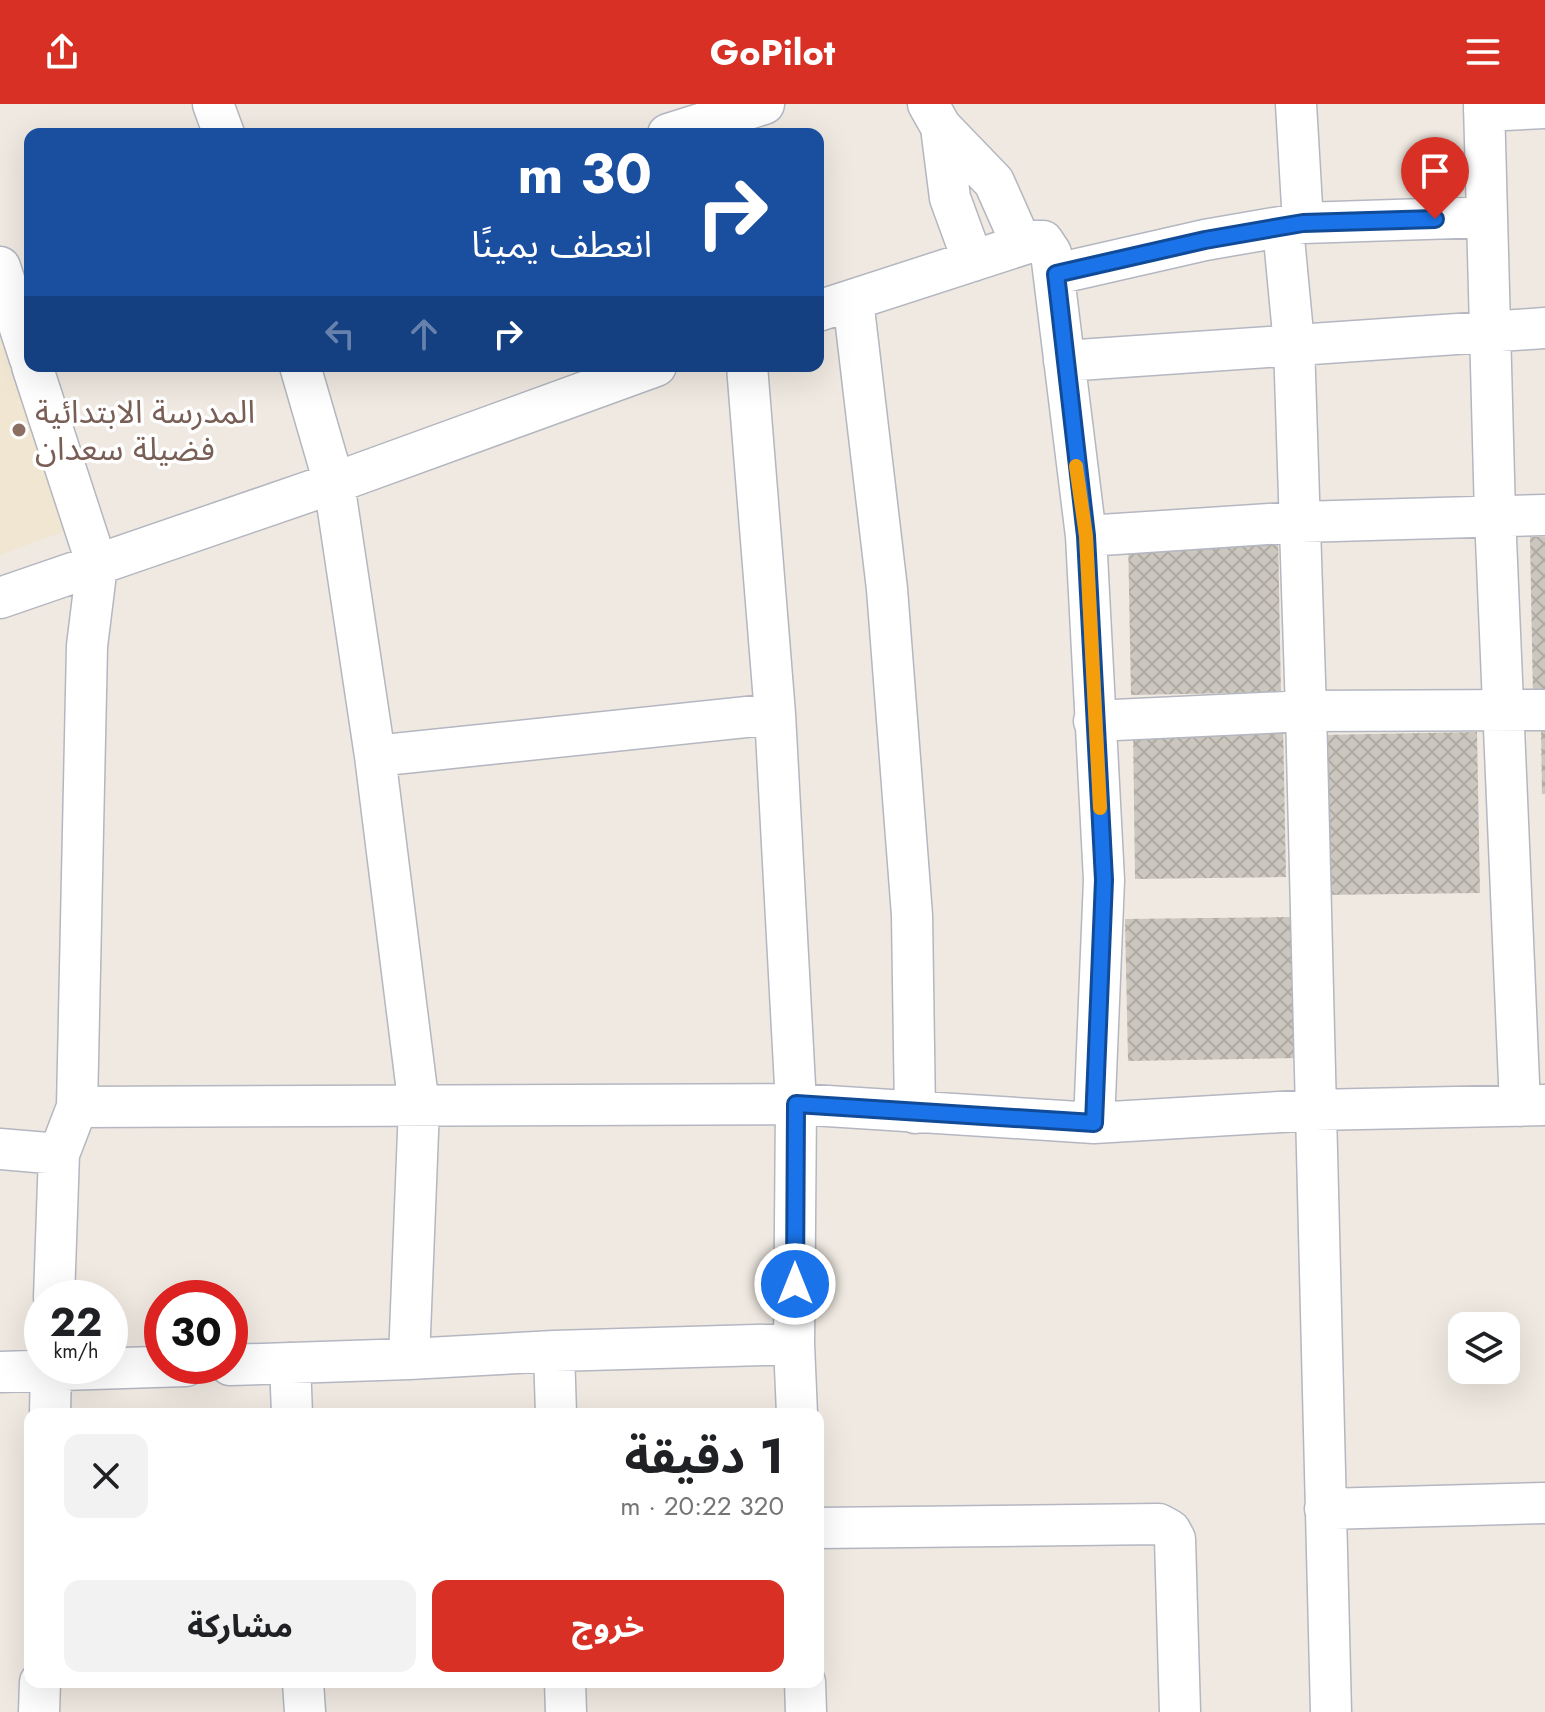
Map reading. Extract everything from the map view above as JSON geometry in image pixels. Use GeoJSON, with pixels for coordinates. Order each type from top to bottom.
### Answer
{"type":"FeatureCollection","features":[{"type":"Feature","properties":{"kind":"street"},"geometry":{"type":"LineString","coordinates":[[213,104],[222,128]]}},
{"type":"Feature","properties":{"kind":"street"},"geometry":{"type":"LineString","coordinates":[[687,128],[764,104]]}},
{"type":"Feature","properties":{"kind":"street"},"geometry":{"type":"LineString","coordinates":[[1296,104],[1294,344],[1331,1712]]}},
{"type":"Feature","properties":{"kind":"street"},"geometry":{"type":"LineString","coordinates":[[77,1107],[796,1104],[1094,1123],[1314,1110],[1532,1105],[1495,515],[1484,107],[1545,108]]}},
{"type":"Feature","properties":{"kind":"street"},"geometry":{"type":"LineString","coordinates":[[935,115],[994,182],[1022,245]]}},
{"type":"Feature","properties":{"kind":"street"},"geometry":{"type":"LineString","coordinates":[[935,115],[950,198],[973,261]]}},
{"type":"Feature","properties":{"kind":"street"},"geometry":{"type":"LineString","coordinates":[[1056,274],[1205,240],[1293,226],[1486,217]]}},
{"type":"Feature","properties":{"kind":"street"},"geometry":{"type":"LineString","coordinates":[[915,1113],[912,915],[887,589],[835,305],[1034,241],[1043,241],[1051,253],[1056,274],[1086,536],[1104,880],[1094,1123]]}},
{"type":"Feature","properties":{"kind":"street"},"geometry":{"type":"LineString","coordinates":[[0,267],[24,341]]}},
{"type":"Feature","properties":{"kind":"street"},"geometry":{"type":"LineString","coordinates":[[1064,361],[1545,328]]}},
{"type":"Feature","properties":{"kind":"street"},"geometry":{"type":"LineString","coordinates":[[34,372],[97,565],[87,646],[77,1107],[59,1154],[55,1280]]}},
{"type":"Feature","properties":{"kind":"street"},"geometry":{"type":"LineString","coordinates":[[302,372],[334,483],[375,756],[419,1107],[409,1359]]}},
{"type":"Feature","properties":{"kind":"street"},"geometry":{"type":"LineString","coordinates":[[0,598],[334,483],[639,372]]}},
{"type":"Feature","properties":{"kind":"street"},"geometry":{"type":"LineString","coordinates":[[747,372],[775,714],[796,1104],[794,1344],[797,1408]]}},
{"type":"Feature","properties":{"kind":"street"},"geometry":{"type":"LineString","coordinates":[[1086,536],[1300,522],[1545,515]]}},
{"type":"Feature","properties":{"kind":"street"},"geometry":{"type":"LineString","coordinates":[[1094,721],[1306,711],[1545,710]]}},
{"type":"Feature","properties":{"kind":"street"},"geometry":{"type":"LineString","coordinates":[[375,756],[775,714]]}},
{"type":"Feature","properties":{"kind":"street"},"geometry":{"type":"LineString","coordinates":[[0,1149],[59,1154]]}},
{"type":"Feature","properties":{"kind":"street"},"geometry":{"type":"LineString","coordinates":[[248,1364],[794,1344]]}},
{"type":"Feature","properties":{"kind":"street"},"geometry":{"type":"LineString","coordinates":[[554,1351],[556,1408]]}},
{"type":"Feature","properties":{"kind":"street"},"geometry":{"type":"LineString","coordinates":[[290,1363],[292,1408]]}},
{"type":"Feature","properties":{"kind":"street"},"geometry":{"type":"LineString","coordinates":[[0,1372],[24,1370]]}},
{"type":"Feature","properties":{"kind":"street"},"geometry":{"type":"LineString","coordinates":[[50,1408],[51,1384]]}},
{"type":"Feature","properties":{"kind":"street"},"geometry":{"type":"LineString","coordinates":[[1325,1509],[1545,1503]]}},
{"type":"Feature","properties":{"kind":"street"},"geometry":{"type":"LineString","coordinates":[[824,1528],[1159,1524],[1170,1530],[1175,1539],[1180,1712]]}},
{"type":"Feature","properties":{"kind":"street"},"geometry":{"type":"LineString","coordinates":[[39,1712],[40,1688]]}},
{"type":"Feature","properties":{"kind":"street"},"geometry":{"type":"LineString","coordinates":[[303,1688],[305,1712]]}},
{"type":"Feature","properties":{"kind":"street"},"geometry":{"type":"LineString","coordinates":[[565,1688],[566,1712]]}},
{"type":"Feature","properties":{"kind":"street"},"geometry":{"type":"LineString","coordinates":[[805,1688],[806,1712]]}},
{"type":"Feature","properties":{"kind":"shaded area","name":"المدرسة الابتدائية فضيلة سعدان"},"geometry":{"type":"Polygon","coordinates":[[[0,334],[76,527],[0,555],[0,334]]]}},
{"type":"Feature","properties":{"kind":"building"},"geometry":{"type":"Polygon","coordinates":[[[1278,535],[1281,692],[1131,695],[1128,537],[1278,535]]]}},
{"type":"Feature","properties":{"kind":"building"},"geometry":{"type":"Polygon","coordinates":[[[1530,537],[1545,537],[1545,699],[1533,699],[1530,537]]]}},
{"type":"Feature","properties":{"kind":"building"},"geometry":{"type":"Polygon","coordinates":[[[1283,723],[1286,877],[1135,879],[1133,725],[1283,723]]]}},
{"type":"Feature","properties":{"kind":"building"},"geometry":{"type":"Polygon","coordinates":[[[1541,725],[1545,725],[1545,794],[1542,794],[1541,725]]]}},
{"type":"Feature","properties":{"kind":"building"},"geometry":{"type":"Polygon","coordinates":[[[1477,732],[1480,893],[1324,895],[1321,735],[1477,732]]]}},
{"type":"Feature","properties":{"kind":"building"},"geometry":{"type":"Polygon","coordinates":[[[1292,917],[1294,1058],[1128,1061],[1125,919],[1292,917]]]}},
{"type":"Feature","properties":{"kind":"slow traffic"},"geometry":{"type":"LineString","coordinates":[[1076,466],[1086,536],[1100,808]]}},
{"type":"Feature","properties":{"kind":"place","name":"المدرسة الابتدائية فضيلة سعدان"},"geometry":{"type":"Point","coordinates":[19,430]}},
{"type":"Feature","properties":{"kind":"route"},"geometry":{"type":"LineString","coordinates":[[795,1284],[796,1104],[1094,1123],[1104,880],[1086,536],[1056,274],[1205,240],[1303,223],[1435,219]]}}]}
